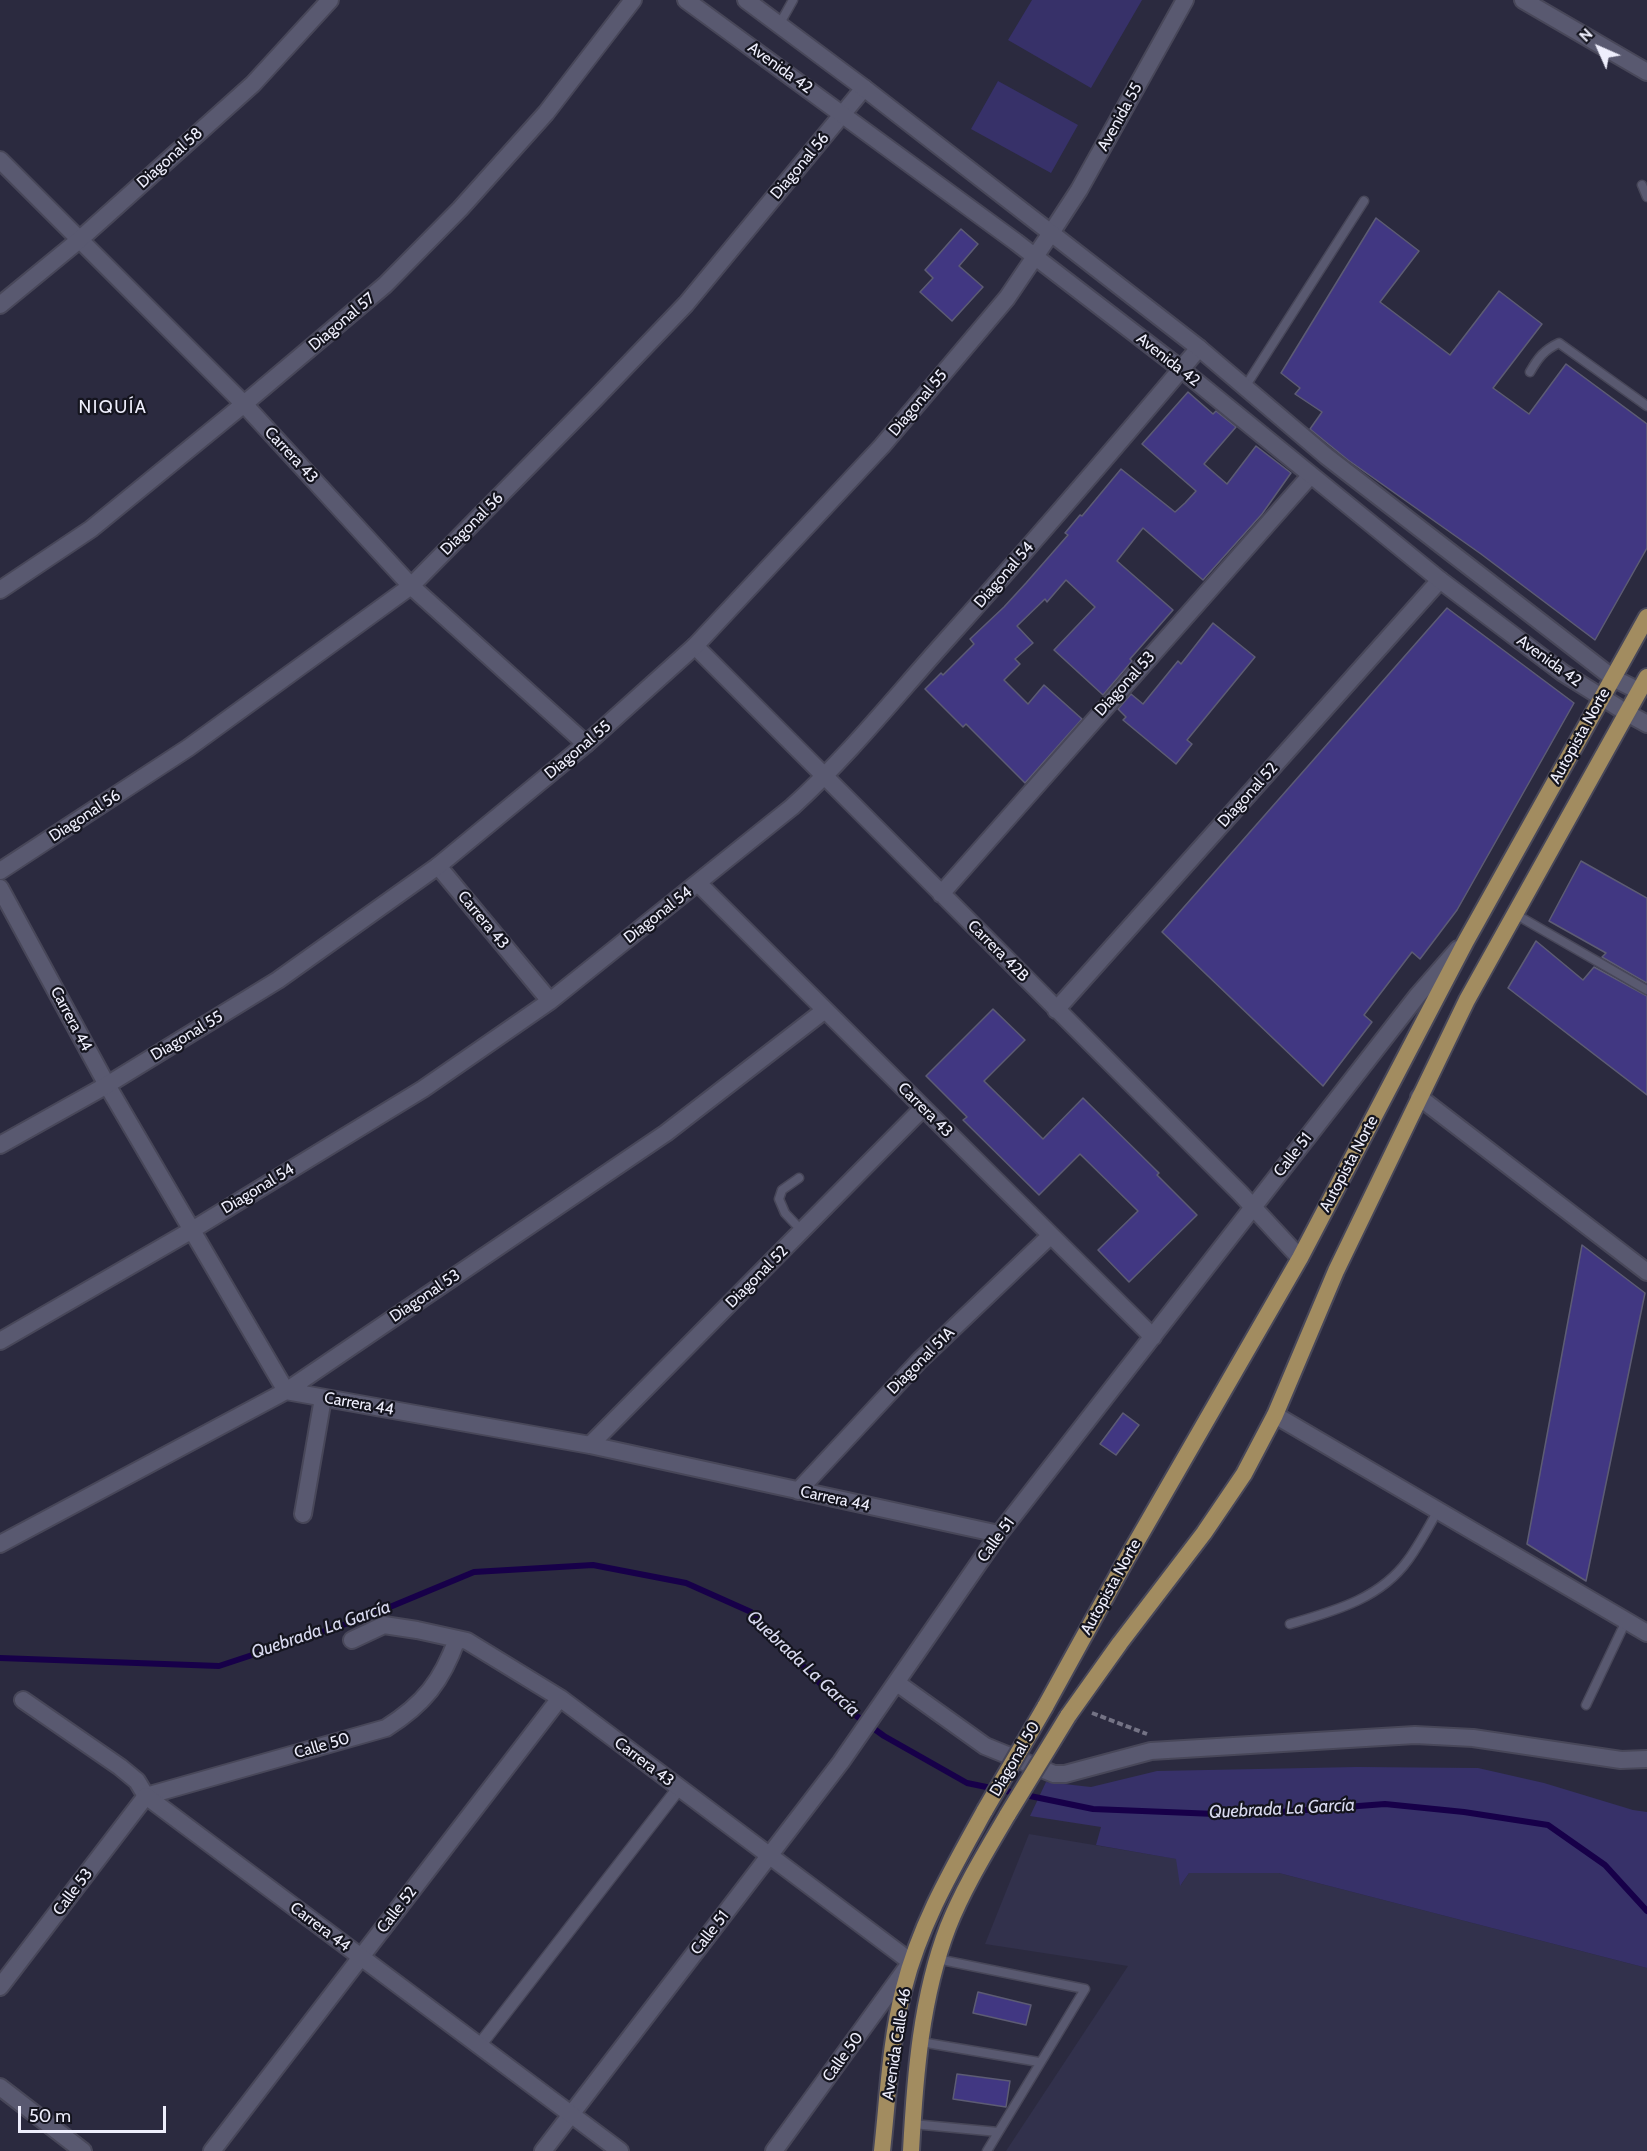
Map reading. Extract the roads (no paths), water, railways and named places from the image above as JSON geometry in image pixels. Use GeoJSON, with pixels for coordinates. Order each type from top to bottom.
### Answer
{"type":"FeatureCollection","features":[{"type":"Feature","properties":{"kind":"main road","name":"Autopista Norte"},"geometry":{"type":"LineString","coordinates":[[1045,1707],[1126,1560],[1300,1258],[1466,940],[1647,617]]}},
{"type":"Feature","properties":{"kind":"main road","name":"Autopista Norte"},"geometry":{"type":"LineString","coordinates":[[1076,1713],[1120,1643],[1204,1533],[1244,1474],[1275,1415],[1336,1272],[1467,1000],[1627,713],[1644,688]]}},
{"type":"Feature","properties":{"kind":"main road","name":"Diagonal 50"},"geometry":{"type":"LineString","coordinates":[[985,1810],[1045,1707]]}},
{"type":"Feature","properties":{"kind":"main road","name":"Diagonal 50"},"geometry":{"type":"LineString","coordinates":[[1008,1814],[1076,1713]]}},
{"type":"Feature","properties":{"kind":"main road","name":"Avenida Calle 46"},"geometry":{"type":"LineString","coordinates":[[882,2151],[898,2013],[911,1962],[944,1884],[985,1810]]}},
{"type":"Feature","properties":{"kind":"main road","name":"Avenida Calle 46"},"geometry":{"type":"LineString","coordinates":[[911,2151],[921,2042],[937,1959],[959,1903],[1008,1814]]}},
{"type":"Feature","properties":{"kind":"street","name":"Diagonal 58"},"geometry":{"type":"LineString","coordinates":[[0,305],[78,241],[253,84],[330,0]]}},
{"type":"Feature","properties":{"kind":"street","name":"Diagonal 57"},"geometry":{"type":"LineString","coordinates":[[0,590],[91,529],[385,285],[460,209],[546,113],[633,0]]}},
{"type":"Feature","properties":{"kind":"street","name":"Avenida 42"},"geometry":{"type":"LineString","coordinates":[[686,0],[1036,257],[1181,369],[1440,580],[1563,673],[1647,724]]}},
{"type":"Feature","properties":{"kind":"street","name":"Avenida 42"},"geometry":{"type":"LineString","coordinates":[[746,0],[864,88],[1199,348],[1326,456],[1613,678],[1644,688]]}},
{"type":"Feature","properties":{"kind":"street","name":"Avenida 55"},"geometry":{"type":"LineString","coordinates":[[1051,233],[1079,190],[1185,0]]}},
{"type":"Feature","properties":{"kind":"street"},"geometry":{"type":"LineString","coordinates":[[1524,0],[1647,72]]}},
{"type":"Feature","properties":{"kind":"street","name":"Diagonal 56"},"geometry":{"type":"LineString","coordinates":[[0,871],[188,748],[411,585],[686,304],[864,88]]}},
{"type":"Feature","properties":{"kind":"street","name":"Carrera 43"},"geometry":{"type":"LineString","coordinates":[[0,160],[78,241],[244,404],[411,585],[586,744]]}},
{"type":"Feature","properties":{"kind":"street","name":"Diagonal 55"},"geometry":{"type":"LineString","coordinates":[[0,1146],[278,980],[438,866],[586,744],[695,646],[882,446],[1007,298],[1051,233]]}},
{"type":"Feature","properties":{"kind":"street","name":"Diagonal 54"},"geometry":{"type":"LineString","coordinates":[[0,1341],[192,1230],[423,1089],[550,1001],[792,807],[825,777],[1124,439],[1199,348]]}},
{"type":"Feature","properties":{"kind":"street","name":"Diagonal 53"},"geometry":{"type":"LineString","coordinates":[[941,894],[1310,476]]}},
{"type":"Feature","properties":{"kind":"street","name":"Diagonal 52"},"geometry":{"type":"LineString","coordinates":[[1056,1010],[1440,580]]}},
{"type":"Feature","properties":{"kind":"street","name":"Carrera 42B"},"geometry":{"type":"LineString","coordinates":[[695,646],[1253,1206],[1300,1258]]}},
{"type":"Feature","properties":{"kind":"street","name":"Carrera 43"},"geometry":{"type":"LineString","coordinates":[[438,866],[550,1001]]}},
{"type":"Feature","properties":{"kind":"street","name":"Carrera 43"},"geometry":{"type":"LineString","coordinates":[[698,883],[1153,1337]]}},
{"type":"Feature","properties":{"kind":"street","name":"Carrera 44"},"geometry":{"type":"LineString","coordinates":[[0,888],[107,1084],[286,1391],[590,1445],[999,1534]]}},
{"type":"Feature","properties":{"kind":"street","name":"Calle 51"},"geometry":{"type":"LineString","coordinates":[[543,2151],[841,1762],[999,1534],[1418,995],[1466,940]]}},
{"type":"Feature","properties":{"kind":"street","name":"Diagonal 53"},"geometry":{"type":"LineString","coordinates":[[0,1544],[286,1391],[666,1133],[825,1010]]}},
{"type":"Feature","properties":{"kind":"street"},"geometry":{"type":"LineString","coordinates":[[1419,1097],[1647,1272]]}},
{"type":"Feature","properties":{"kind":"street","name":"Diagonal 52"},"geometry":{"type":"LineString","coordinates":[[590,1445],[923,1108]]}},
{"type":"Feature","properties":{"kind":"street","name":"Diagonal 51A"},"geometry":{"type":"LineString","coordinates":[[798,1491],[920,1360],[1050,1236]]}},
{"type":"Feature","properties":{"kind":"street"},"geometry":{"type":"LineString","coordinates":[[303,1514],[323,1398]]}},
{"type":"Feature","properties":{"kind":"street"},"geometry":{"type":"LineString","coordinates":[[1275,1415],[1647,1633]]}},
{"type":"Feature","properties":{"kind":"street","name":"Carrera 43"},"geometry":{"type":"LineString","coordinates":[[352,1640],[384,1625],[467,1641],[560,1698],[911,1962]]}},
{"type":"Feature","properties":{"kind":"street","name":"Calle 50"},"geometry":{"type":"LineString","coordinates":[[146,1796],[386,1728],[406,1715],[426,1697],[449,1661],[457,1639]]}},
{"type":"Feature","properties":{"kind":"street"},"geometry":{"type":"LineString","coordinates":[[897,1683],[986,1746],[1054,1774],[1065,1774],[1151,1751],[1415,1735],[1473,1738],[1621,1760],[1647,1759]]}},
{"type":"Feature","properties":{"kind":"street","name":"Calle 52"},"geometry":{"type":"LineString","coordinates":[[212,2151],[560,1698]]}},
{"type":"Feature","properties":{"kind":"street","name":"Carrera 44"},"geometry":{"type":"LineString","coordinates":[[23,1700],[120,1767],[136,1781],[146,1796],[620,2151]]}},
{"type":"Feature","properties":{"kind":"street"},"geometry":{"type":"LineString","coordinates":[[479,2046],[679,1788]]}},
{"type":"Feature","properties":{"kind":"street","name":"Calle 53"},"geometry":{"type":"LineString","coordinates":[[0,1987],[146,1796]]}},
{"type":"Feature","properties":{"kind":"street","name":"Calle 50"},"geometry":{"type":"LineString","coordinates":[[774,2151],[911,1962]]}},
{"type":"Feature","properties":{"kind":"street"},"geometry":{"type":"LineString","coordinates":[[0,2087],[83,2151]]}},
{"type":"Feature","properties":{"kind":"lane"},"geometry":{"type":"LineString","coordinates":[[779,25],[793,0]]}},
{"type":"Feature","properties":{"kind":"lane"},"geometry":{"type":"LineString","coordinates":[[1642,185],[1647,196]]}},
{"type":"Feature","properties":{"kind":"lane"},"geometry":{"type":"LineString","coordinates":[[1245,387],[1364,201]]}},
{"type":"Feature","properties":{"kind":"lane"},"geometry":{"type":"LineString","coordinates":[[1530,372],[1539,356],[1559,343],[1647,406]]}},
{"type":"Feature","properties":{"kind":"lane"},"geometry":{"type":"LineString","coordinates":[[1515,914],[1647,990]]}},
{"type":"Feature","properties":{"kind":"lane"},"geometry":{"type":"LineString","coordinates":[[799,1178],[782,1190],[779,1199],[785,1213],[802,1231]]}},
{"type":"Feature","properties":{"kind":"lane"},"geometry":{"type":"LineString","coordinates":[[1290,1624],[1342,1609],[1376,1591],[1407,1562],[1437,1512]]}},
{"type":"Feature","properties":{"kind":"lane"},"geometry":{"type":"LineString","coordinates":[[1586,1705],[1626,1621]]}},
{"type":"Feature","properties":{"kind":"lane"},"geometry":{"type":"LineString","coordinates":[[937,1959],[1085,1989],[987,2151]]}},
{"type":"Feature","properties":{"kind":"lane"},"geometry":{"type":"LineString","coordinates":[[921,2042],[1039,2062]]}},
{"type":"Feature","properties":{"kind":"lane"},"geometry":{"type":"LineString","coordinates":[[913,2124],[998,2132]]}},
{"type":"Feature","properties":{"kind":"waterway","name":"Quebrada La García"},"geometry":{"type":"LineString","coordinates":[[0,1658],[219,1666],[361,1619],[474,1572],[593,1565],[686,1583],[751,1612],[840,1704],[884,1736],[967,1783],[1093,1809],[1240,1815],[1385,1804],[1464,1812],[1548,1825],[1605,1865],[1647,1911]]}},
{"type":"Feature","properties":{"kind":"district","name":"NIQUÍA"},"geometry":{"type":"Point","coordinates":[113,408]}}]}
